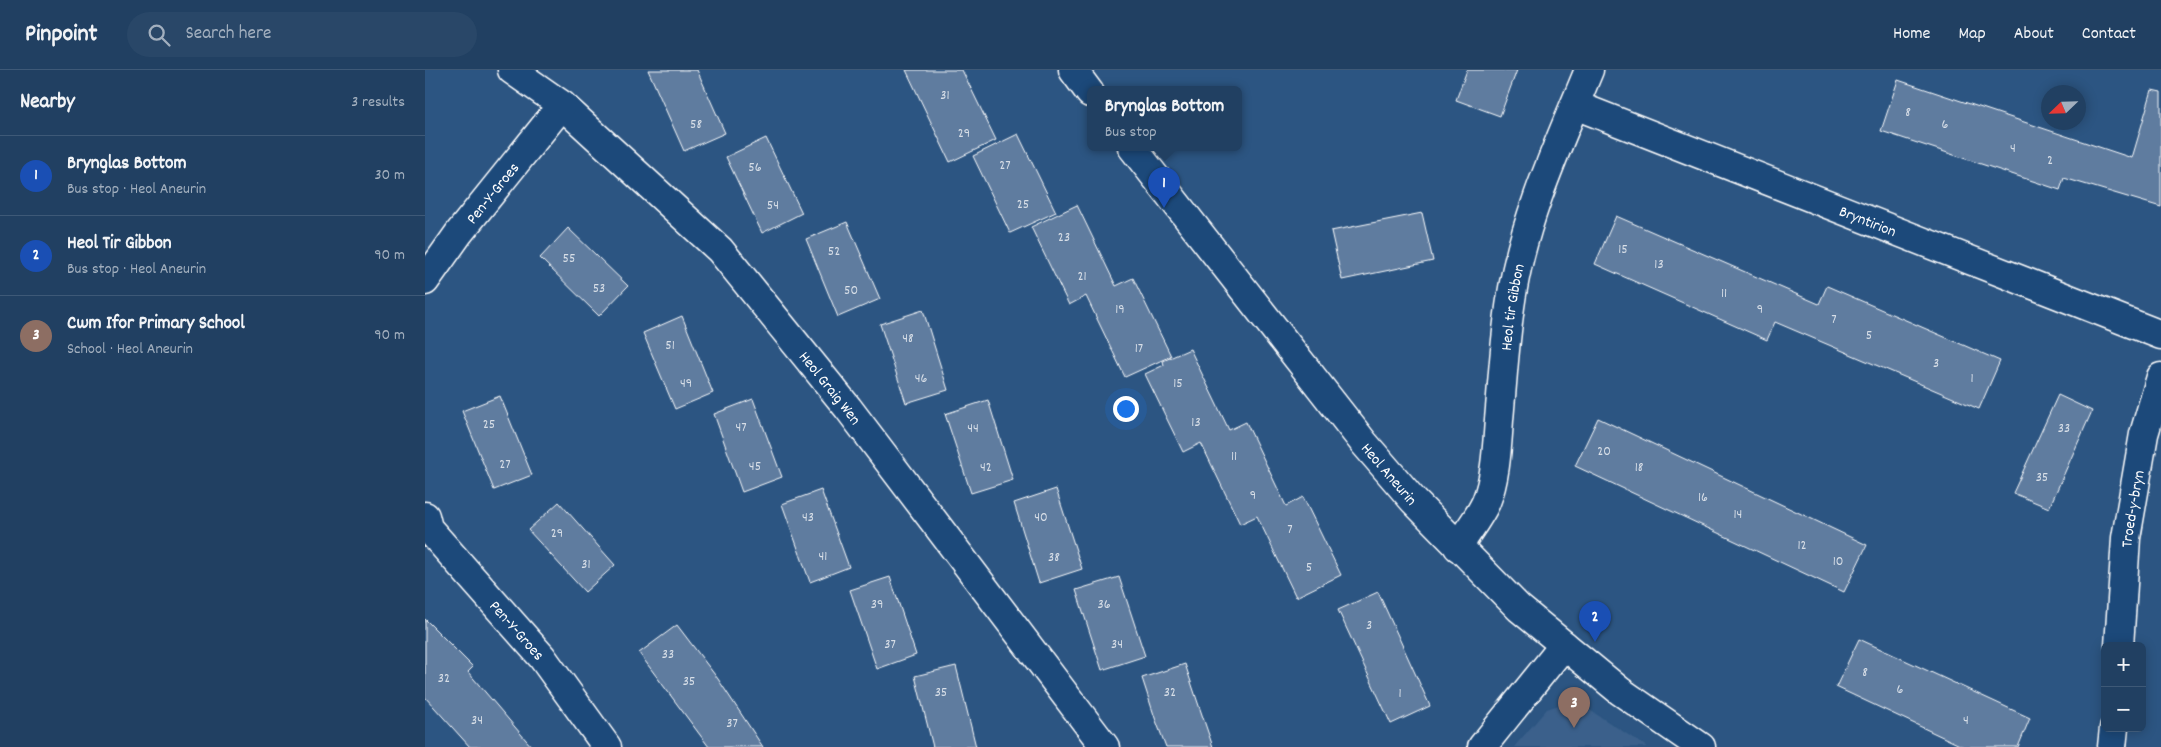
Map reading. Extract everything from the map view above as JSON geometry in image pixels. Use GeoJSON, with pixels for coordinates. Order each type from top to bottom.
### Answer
{"type":"FeatureCollection","features":[{"type":"Feature","properties":{"kind":"street","name":"Heol Graig Wen"},"geometry":{"type":"LineString","coordinates":[[512,70],[562,105],[720,250],[849,408],[1105,747]]}},
{"type":"Feature","properties":{"kind":"street","name":"Heol tir Gibbon"},"geometry":{"type":"LineString","coordinates":[[1458,547],[1485,502],[1497,446],[1507,326],[1513,286],[1539,196],[1589,70]]}},
{"type":"Feature","properties":{"kind":"street","name":"Pen-Y-Groes"},"geometry":{"type":"LineString","coordinates":[[425,281],[459,233],[562,105]]}},
{"type":"Feature","properties":{"kind":"street","name":"Bryntirion"},"geometry":{"type":"LineString","coordinates":[[1575,105],[2161,335]]}},
{"type":"Feature","properties":{"kind":"street","name":"Heol Aneurin"},"geometry":{"type":"LineString","coordinates":[[1135,151],[1364,443],[1414,501],[1519,608],[1643,708],[1701,747]]}},
{"type":"Feature","properties":{"kind":"street","name":"Troed-y-bryn"},"geometry":{"type":"LineString","coordinates":[[2119,642],[2126,538],[2144,434],[2161,377]]}},
{"type":"Feature","properties":{"kind":"street","name":"Pen-Y-Groes"},"geometry":{"type":"LineString","coordinates":[[425,516],[428,528],[542,657],[607,747]]}},
{"type":"Feature","properties":{"kind":"street"},"geometry":{"type":"LineString","coordinates":[[1481,747],[1564,645]]}},
{"type":"Feature","properties":{"kind":"street"},"geometry":{"type":"LineString","coordinates":[[2112,747],[2114,732]]}},
{"type":"Feature","properties":{"kind":"shaded area"},"geometry":{"type":"Polygon","coordinates":[[[1568,702],[1585,707],[1647,747],[1514,747],[1547,709],[1568,702]]]}},
{"type":"Feature","properties":{"kind":"building"},"geometry":{"type":"Polygon","coordinates":[[[648,70],[697,70],[725,133],[684,151],[648,70]]]}},
{"type":"Feature","properties":{"kind":"building"},"geometry":{"type":"Polygon","coordinates":[[[906,70],[962,70],[996,140],[950,162],[906,70]]]}},
{"type":"Feature","properties":{"kind":"building"},"geometry":{"type":"Polygon","coordinates":[[[1467,70],[1517,70],[1500,116],[1456,100],[1467,70]]]}},
{"type":"Feature","properties":{"kind":"building"},"geometry":{"type":"Polygon","coordinates":[[[1898,80],[2041,128],[2041,130],[2048,130],[2132,158],[2152,90],[2161,92],[2161,207],[2064,178],[2060,190],[1881,131],[1898,80]]]}},
{"type":"Feature","properties":{"kind":"building"},"geometry":{"type":"Polygon","coordinates":[[[1018,134],[1056,212],[1010,233],[973,156],[1018,134]]]}},
{"type":"Feature","properties":{"kind":"building"},"geometry":{"type":"Polygon","coordinates":[[[766,138],[802,213],[762,233],[726,157],[766,138]]]}},
{"type":"Feature","properties":{"kind":"building"},"geometry":{"type":"Polygon","coordinates":[[[1077,205],[1116,286],[1133,278],[1171,356],[1125,377],[1086,296],[1069,305],[1031,227],[1077,205]]]}},
{"type":"Feature","properties":{"kind":"building"},"geometry":{"type":"Polygon","coordinates":[[[1422,213],[1433,261],[1342,280],[1331,231],[1422,213]]]}},
{"type":"Feature","properties":{"kind":"building"},"geometry":{"type":"Polygon","coordinates":[[[1616,216],[1819,304],[1827,286],[2000,361],[1979,409],[1775,322],[1767,340],[1595,264],[1616,216]]]}},
{"type":"Feature","properties":{"kind":"building"},"geometry":{"type":"Polygon","coordinates":[[[847,222],[880,299],[838,317],[806,239],[847,222]]]}},
{"type":"Feature","properties":{"kind":"building"},"geometry":{"type":"Polygon","coordinates":[[[568,228],[628,286],[599,316],[540,258],[568,228]]]}},
{"type":"Feature","properties":{"kind":"building"},"geometry":{"type":"Polygon","coordinates":[[[923,310],[948,390],[906,403],[880,324],[923,310]]]}},
{"type":"Feature","properties":{"kind":"building"},"geometry":{"type":"Polygon","coordinates":[[[682,316],[713,393],[675,409],[643,333],[682,316]]]}},
{"type":"Feature","properties":{"kind":"building"},"geometry":{"type":"Polygon","coordinates":[[[1190,349],[1229,430],[1246,422],[1286,506],[1303,497],[1341,575],[1296,597],[1257,516],[1240,524],[1201,443],[1183,452],[1145,374],[1164,365],[1163,361],[1190,349]]]}},
{"type":"Feature","properties":{"kind":"building"},"geometry":{"type":"Polygon","coordinates":[[[2058,395],[2092,411],[2049,508],[2013,493],[2058,395]]]}},
{"type":"Feature","properties":{"kind":"building"},"geometry":{"type":"Polygon","coordinates":[[[500,396],[532,475],[494,490],[462,411],[500,396]]]}},
{"type":"Feature","properties":{"kind":"building"},"geometry":{"type":"Polygon","coordinates":[[[753,399],[782,477],[742,492],[714,414],[753,399]]]}},
{"type":"Feature","properties":{"kind":"building"},"geometry":{"type":"Polygon","coordinates":[[[988,400],[1013,480],[971,493],[945,414],[988,400]]]}},
{"type":"Feature","properties":{"kind":"building"},"geometry":{"type":"Polygon","coordinates":[[[1598,418],[1867,545],[1844,592],[1575,466],[1598,418]]]}},
{"type":"Feature","properties":{"kind":"building"},"geometry":{"type":"Polygon","coordinates":[[[1056,489],[1082,569],[1039,583],[1014,503],[1056,489]]]}},
{"type":"Feature","properties":{"kind":"building"},"geometry":{"type":"Polygon","coordinates":[[[821,490],[849,567],[810,582],[782,504],[821,490]]]}},
{"type":"Feature","properties":{"kind":"building"},"geometry":{"type":"Polygon","coordinates":[[[559,502],[615,565],[585,592],[528,530],[559,502]]]}},
{"type":"Feature","properties":{"kind":"building"},"geometry":{"type":"Polygon","coordinates":[[[890,577],[916,655],[877,669],[850,590],[890,577]]]}},
{"type":"Feature","properties":{"kind":"building"},"geometry":{"type":"Polygon","coordinates":[[[1119,577],[1145,656],[1102,670],[1076,590],[1119,577]]]}},
{"type":"Feature","properties":{"kind":"building"},"geometry":{"type":"Polygon","coordinates":[[[1378,592],[1430,706],[1391,724],[1338,610],[1378,592]]]}},
{"type":"Feature","properties":{"kind":"building"},"geometry":{"type":"Polygon","coordinates":[[[425,619],[473,667],[468,672],[532,747],[470,747],[425,697],[425,619]]]}},
{"type":"Feature","properties":{"kind":"building"},"geometry":{"type":"Polygon","coordinates":[[[677,625],[718,679],[763,747],[709,747],[639,653],[677,625]]]}},
{"type":"Feature","properties":{"kind":"building"},"geometry":{"type":"Polygon","coordinates":[[[1859,639],[2030,718],[2018,747],[1964,747],[1836,687],[1859,639]]]}},
{"type":"Feature","properties":{"kind":"building"},"geometry":{"type":"Polygon","coordinates":[[[1185,664],[1213,747],[1166,747],[1155,718],[1142,678],[1185,664]]]}},
{"type":"Feature","properties":{"kind":"building"},"geometry":{"type":"Polygon","coordinates":[[[956,666],[976,747],[933,747],[915,676],[956,666]]]}},
{"type":"Feature","properties":{"kind":"place","name":"Brynglas Bottom"},"geometry":{"type":"Point","coordinates":[1164,208]}},
{"type":"Feature","properties":{"kind":"place","name":"Heol Tir Gibbon"},"geometry":{"type":"Point","coordinates":[1595,642]}},
{"type":"Feature","properties":{"kind":"place","name":"Cwm Ifor Primary School"},"geometry":{"type":"Point","coordinates":[1574,728]}}]}
